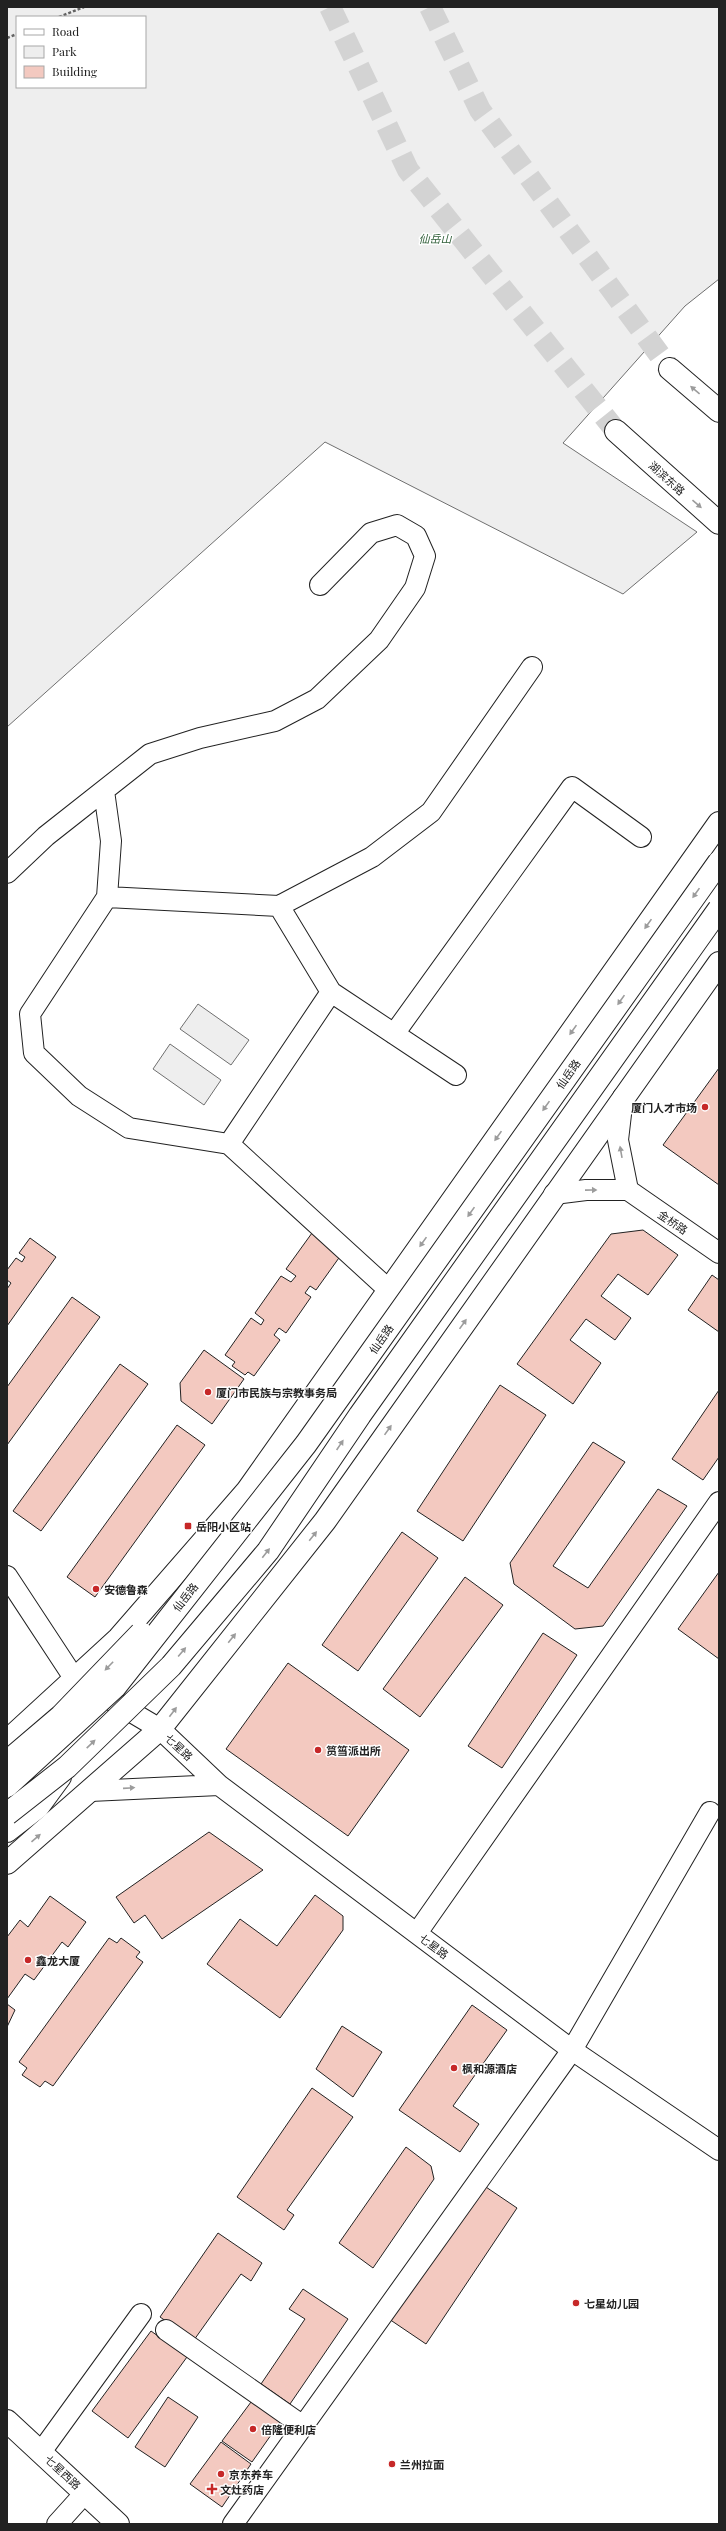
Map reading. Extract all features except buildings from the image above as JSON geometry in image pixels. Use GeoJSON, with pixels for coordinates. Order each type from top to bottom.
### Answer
{"type":"FeatureCollection","features":[{"type":"Feature","properties":{"kind":"main road"},"geometry":{"type":"LineString","coordinates":[[670,369],[719,411]]}},
{"type":"Feature","properties":{"kind":"main road","name":"湖滨东路"},"geometry":{"type":"LineString","coordinates":[[616,431],[719,523]]}},
{"type":"Feature","properties":{"kind":"main road"},"geometry":{"type":"LineString","coordinates":[[7,1741],[119,1638],[247,1491],[719,823]]}},
{"type":"Feature","properties":{"kind":"main road","name":"仙岳路"},"geometry":{"type":"LineString","coordinates":[[7,1786],[115,1687],[306,1444],[719,862]]}},
{"type":"Feature","properties":{"kind":"main road"},"geometry":{"type":"LineString","coordinates":[[7,1814],[67,1767],[171,1666],[268,1551],[360,1416],[719,909]]}},
{"type":"Feature","properties":{"kind":"main road"},"geometry":{"type":"LineString","coordinates":[[7,1864],[160,1730],[325,1521],[554,1194],[719,963]]}},
{"type":"Feature","properties":{"kind":"main road"},"geometry":{"type":"LineString","coordinates":[[7,1762],[61,1716],[207,1570]]}},
{"type":"Feature","properties":{"kind":"main road"},"geometry":{"type":"LineString","coordinates":[[7,1831],[38,1807],[67,1767]]}},
{"type":"Feature","properties":{"kind":"main road","name":"七星西路"},"geometry":{"type":"LineString","coordinates":[[7,2421],[118,2524]]}},
{"type":"Feature","properties":{"kind":"street"},"geometry":{"type":"LineString","coordinates":[[7,873],[46,836],[150,754],[200,738],[275,721],[317,699],[379,640],[415,588],[425,556],[416,536],[397,525],[371,533],[320,585]]}},
{"type":"Feature","properties":{"kind":"street"},"geometry":{"type":"LineString","coordinates":[[107,897],[279,906],[372,857],[431,812],[532,667]]}},
{"type":"Feature","properties":{"kind":"street"},"geometry":{"type":"LineString","coordinates":[[394,1034],[572,787],[642,837]]}},
{"type":"Feature","properties":{"kind":"street"},"geometry":{"type":"LineString","coordinates":[[104,791],[111,841],[107,897],[30,1014],[34,1054],[79,1096],[130,1128],[229,1144],[389,1290]]}},
{"type":"Feature","properties":{"kind":"street"},"geometry":{"type":"LineString","coordinates":[[279,906],[331,992],[456,1074]]}},
{"type":"Feature","properties":{"kind":"street"},"geometry":{"type":"LineString","coordinates":[[229,1144],[331,992]]}},
{"type":"Feature","properties":{"kind":"street"},"geometry":{"type":"LineString","coordinates":[[554,1194],[586,1190],[628,1190],[618,1140],[623,1097]]}},
{"type":"Feature","properties":{"kind":"street","name":"金桥路"},"geometry":{"type":"LineString","coordinates":[[628,1190],[719,1253]]}},
{"type":"Feature","properties":{"kind":"street"},"geometry":{"type":"LineString","coordinates":[[417,1934],[719,1502]]}},
{"type":"Feature","properties":{"kind":"street"},"geometry":{"type":"LineString","coordinates":[[7,1576],[74,1678]]}},
{"type":"Feature","properties":{"kind":"street","name":"七星路"},"geometry":{"type":"LineString","coordinates":[[74,1678],[160,1730],[219,1785],[417,1934],[572,2050],[719,2150]]}},
{"type":"Feature","properties":{"kind":"street"},"geometry":{"type":"LineString","coordinates":[[90,1791],[219,1785]]}},
{"type":"Feature","properties":{"kind":"street"},"geometry":{"type":"LineString","coordinates":[[233,2524],[572,2050],[710,1812]]}},
{"type":"Feature","properties":{"kind":"street"},"geometry":{"type":"LineString","coordinates":[[41,2452],[141,2314]]}},
{"type":"Feature","properties":{"kind":"street"},"geometry":{"type":"LineString","coordinates":[[166,2330],[303,2426]]}},
{"type":"Feature","properties":{"kind":"street"},"geometry":{"type":"LineString","coordinates":[[57,2524],[85,2493]]}},
{"type":"Feature","properties":{"kind":"path"},"geometry":{"type":"LineString","coordinates":[[62,16],[84,7]]}},
{"type":"Feature","properties":{"kind":"green space","name":"仙岳山"},"geometry":{"type":"Polygon","coordinates":[[[7,7],[719,7],[719,279],[685,306],[563,443],[697,532],[623,594],[325,442],[7,727],[7,7]]]}},
{"type":"Feature","properties":{"kind":"green space"},"geometry":{"type":"Polygon","coordinates":[[[198,1004],[249,1040],[231,1065],[180,1029],[198,1004]]]}},
{"type":"Feature","properties":{"kind":"green space"},"geometry":{"type":"Polygon","coordinates":[[[170,1044],[221,1080],[204,1105],[153,1069],[170,1044]]]}},
{"type":"Feature","properties":{"kind":"tunnel"},"geometry":{"type":"LineString","coordinates":[[330,7],[408,170],[616,431]]}},
{"type":"Feature","properties":{"kind":"tunnel"},"geometry":{"type":"LineString","coordinates":[[430,7],[480,110],[670,369]]}},
{"type":"Feature","properties":{"kind":"place","name":"厦门人才市场"},"geometry":{"type":"Point","coordinates":[705,1107]}},
{"type":"Feature","properties":{"kind":"place","name":"厦门市民族与宗教事务局"},"geometry":{"type":"Point","coordinates":[208,1392]}},
{"type":"Feature","properties":{"kind":"place","name":"岳阳小区站"},"geometry":{"type":"Point","coordinates":[188,1526]}},
{"type":"Feature","properties":{"kind":"place","name":"安德鲁森"},"geometry":{"type":"Point","coordinates":[96,1589]}},
{"type":"Feature","properties":{"kind":"place","name":"筼筜派出所"},"geometry":{"type":"Point","coordinates":[318,1750]}},
{"type":"Feature","properties":{"kind":"place","name":"鑫龙大厦"},"geometry":{"type":"Point","coordinates":[28,1960]}},
{"type":"Feature","properties":{"kind":"place","name":"枫和源酒店"},"geometry":{"type":"Point","coordinates":[454,2068]}},
{"type":"Feature","properties":{"kind":"place","name":"七星幼儿园"},"geometry":{"type":"Point","coordinates":[576,2303]}},
{"type":"Feature","properties":{"kind":"place","name":"倍隆便利店"},"geometry":{"type":"Point","coordinates":[253,2429]}},
{"type":"Feature","properties":{"kind":"place","name":"兰州拉面"},"geometry":{"type":"Point","coordinates":[392,2464]}},
{"type":"Feature","properties":{"kind":"place","name":"京东养车"},"geometry":{"type":"Point","coordinates":[221,2474]}},
{"type":"Feature","properties":{"kind":"place","name":"文灶药店"},"geometry":{"type":"Point","coordinates":[212,2489]}}]}
